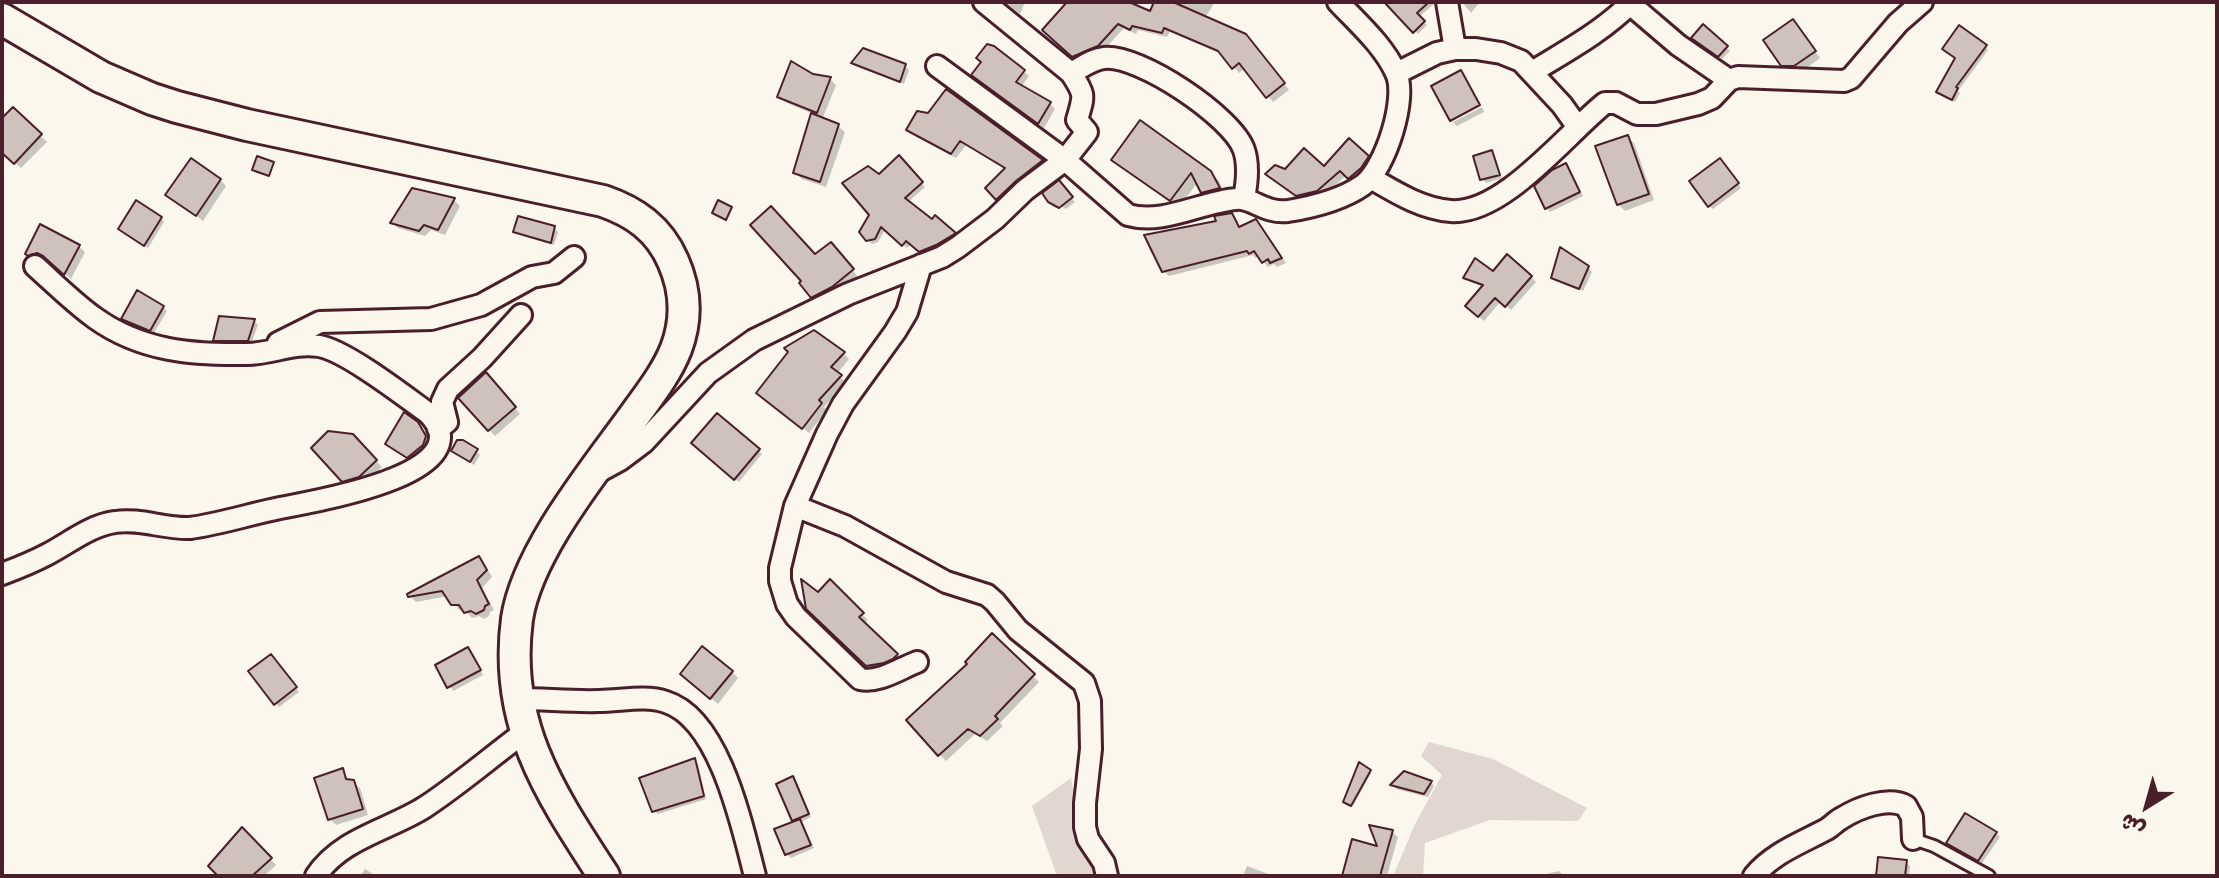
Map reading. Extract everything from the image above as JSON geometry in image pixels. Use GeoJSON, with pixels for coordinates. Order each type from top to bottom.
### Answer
{"type":"FeatureCollection","features":[{"type":"Feature","properties":{"kind":"main road"},"geometry":{"type":"LineString","coordinates":[[2,19],[101,77],[152,99],[247,125],[603,201],[624,208],[640,218],[667,247],[681,283],[684,304],[676,348],[666,369],[544,547],[525,591],[518,617],[515,674],[535,759],[548,787],[604,876]]}},
{"type":"Feature","properties":{"kind":"street"},"geometry":{"type":"LineString","coordinates":[[591,476],[644,442],[708,373],[746,345],[848,294],[942,257],[967,241],[1065,160],[1087,132],[1077,120],[1083,93],[1071,73],[984,2]]}},
{"type":"Feature","properties":{"kind":"street"},"geometry":{"type":"LineString","coordinates":[[937,66],[1065,160],[1119,208],[1138,217],[1170,214],[1244,198],[1268,210],[1290,210],[1350,193],[1371,178],[1389,142],[1399,108],[1401,89],[1397,73],[1338,2]]}},
{"type":"Feature","properties":{"kind":"street"},"geometry":{"type":"LineString","coordinates":[[1447,2],[1455,49]]}},
{"type":"Feature","properties":{"kind":"street"},"geometry":{"type":"LineString","coordinates":[[1371,178],[1431,207],[1469,211],[1487,204],[1507,190],[1605,103],[1616,103],[1637,114],[1656,114],[1712,98],[1729,80],[1738,77],[1844,81],[1851,78],[1898,23],[1922,2]]}},
{"type":"Feature","properties":{"kind":"street"},"geometry":{"type":"LineString","coordinates":[[1532,72],[1586,40],[1631,3],[1678,45],[1729,80]]}},
{"type":"Feature","properties":{"kind":"street"},"geometry":{"type":"LineString","coordinates":[[1397,73],[1437,53],[1455,49],[1501,53],[1521,61],[1577,126]]}},
{"type":"Feature","properties":{"kind":"street"},"geometry":{"type":"LineString","coordinates":[[1071,73],[1095,61],[1120,59],[1161,77],[1208,109],[1238,137],[1244,151],[1247,172],[1244,198]]}},
{"type":"Feature","properties":{"kind":"street"},"geometry":{"type":"LineString","coordinates":[[257,354],[320,322],[431,319],[481,305],[532,277],[554,273],[574,257]]}},
{"type":"Feature","properties":{"kind":"street"},"geometry":{"type":"LineString","coordinates":[[917,662],[879,678],[860,679],[796,617],[784,596],[780,574],[795,506],[827,434],[843,404],[907,312],[921,265]]}},
{"type":"Feature","properties":{"kind":"street"},"geometry":{"type":"LineString","coordinates":[[2,574],[112,522],[133,521],[180,529],[204,526],[368,489],[407,473],[428,459],[440,437],[434,420],[418,406],[350,359],[330,349],[303,345],[257,354],[180,352],[133,340],[97,320],[35,266]]}},
{"type":"Feature","properties":{"kind":"street"},"geometry":{"type":"LineString","coordinates":[[438,429],[447,422],[442,402],[448,389],[482,358],[521,315]]}},
{"type":"Feature","properties":{"kind":"street"},"geometry":{"type":"LineString","coordinates":[[795,506],[871,539],[946,582],[987,595],[1018,630],[1084,683],[1090,701],[1091,738],[1085,827],[1088,839],[1104,863],[1107,876]]}},
{"type":"Feature","properties":{"kind":"street"},"geometry":{"type":"LineString","coordinates":[[519,699],[643,699],[680,708],[697,723],[715,751],[732,796],[755,876]]}},
{"type":"Feature","properties":{"kind":"street"},"geometry":{"type":"LineString","coordinates":[[316,876],[334,866],[345,847],[425,807],[526,731]]}},
{"type":"Feature","properties":{"kind":"street"},"geometry":{"type":"LineString","coordinates":[[1754,876],[1761,867],[1792,846],[1829,828],[1843,817],[1877,804],[1896,802],[1906,806],[1912,817],[1913,839]]}},
{"type":"Feature","properties":{"kind":"lane"},"geometry":{"type":"LineString","coordinates":[[1913,839],[1934,846],[1989,876]]}},
{"type":"Feature","properties":{"kind":"shaded area"},"geometry":{"type":"Polygon","coordinates":[[[1429,742],[1493,759],[1587,808],[1578,821],[1490,820],[1425,843],[1423,876],[1393,876],[1415,824],[1442,775],[1421,756],[1429,742]]]}},
{"type":"Feature","properties":{"kind":"shaded area"},"geometry":{"type":"Polygon","coordinates":[[[1071,778],[1081,834],[1100,876],[1057,876],[1032,806],[1071,778]]]}},
{"type":"Feature","properties":{"kind":"building"},"geometry":{"type":"Polygon","coordinates":[[[1067,2],[1129,2],[1150,11],[1154,2],[1173,2],[1246,34],[1285,83],[1266,98],[1239,63],[1232,69],[1218,51],[1164,28],[1162,33],[1132,26],[1130,30],[1118,24],[1098,46],[1072,57],[1042,30],[1067,2]]]}},
{"type":"Feature","properties":{"kind":"building"},"geometry":{"type":"Polygon","coordinates":[[[1384,2],[1429,2],[1417,13],[1425,21],[1413,33],[1384,2]]]}},
{"type":"Feature","properties":{"kind":"building"},"geometry":{"type":"Polygon","coordinates":[[[1793,19],[1816,51],[1794,66],[1781,66],[1763,40],[1793,19]]]}},
{"type":"Feature","properties":{"kind":"building"},"geometry":{"type":"Polygon","coordinates":[[[1703,24],[1728,46],[1718,57],[1691,38],[1703,24]]]}},
{"type":"Feature","properties":{"kind":"building"},"geometry":{"type":"Polygon","coordinates":[[[1959,25],[1987,45],[1956,87],[1952,100],[1936,92],[1955,58],[1942,49],[1959,25]]]}},
{"type":"Feature","properties":{"kind":"building"},"geometry":{"type":"Polygon","coordinates":[[[987,44],[1025,70],[1016,82],[1051,102],[1038,124],[971,75],[981,62],[976,58],[987,44]]]}},
{"type":"Feature","properties":{"kind":"building"},"geometry":{"type":"Polygon","coordinates":[[[863,48],[906,64],[900,82],[851,63],[863,48]]]}},
{"type":"Feature","properties":{"kind":"building"},"geometry":{"type":"Polygon","coordinates":[[[791,61],[813,74],[831,77],[817,113],[777,97],[791,61]]]}},
{"type":"Feature","properties":{"kind":"building"},"geometry":{"type":"Polygon","coordinates":[[[1461,70],[1480,105],[1450,121],[1431,86],[1461,70]]]}},
{"type":"Feature","properties":{"kind":"building"},"geometry":{"type":"Polygon","coordinates":[[[946,89],[1043,160],[996,200],[985,188],[1005,168],[960,141],[951,154],[906,130],[917,111],[928,113],[946,89]]]}},
{"type":"Feature","properties":{"kind":"building"},"geometry":{"type":"Polygon","coordinates":[[[13,107],[42,134],[14,164],[2,153],[2,118],[13,107]]]}},
{"type":"Feature","properties":{"kind":"building"},"geometry":{"type":"Polygon","coordinates":[[[811,113],[839,124],[820,182],[793,173],[811,113]]]}},
{"type":"Feature","properties":{"kind":"building"},"geometry":{"type":"Polygon","coordinates":[[[1140,120],[1211,171],[1220,188],[1201,193],[1191,173],[1170,201],[1111,160],[1140,120]]]}},
{"type":"Feature","properties":{"kind":"building"},"geometry":{"type":"Polygon","coordinates":[[[1628,135],[1649,194],[1617,205],[1595,146],[1628,135]]]}},
{"type":"Feature","properties":{"kind":"building"},"geometry":{"type":"Polygon","coordinates":[[[1349,138],[1369,156],[1348,179],[1340,171],[1317,191],[1296,196],[1265,174],[1275,165],[1285,169],[1304,148],[1324,166],[1349,138]]]}},
{"type":"Feature","properties":{"kind":"building"},"geometry":{"type":"Polygon","coordinates":[[[1492,150],[1500,175],[1480,180],[1473,156],[1492,150]]]}},
{"type":"Feature","properties":{"kind":"building"},"geometry":{"type":"Polygon","coordinates":[[[899,155],[923,182],[905,198],[932,219],[935,215],[956,233],[919,252],[906,241],[902,246],[881,227],[875,239],[866,241],[859,232],[869,215],[842,183],[868,166],[879,174],[899,155]]]}},
{"type":"Feature","properties":{"kind":"building"},"geometry":{"type":"Polygon","coordinates":[[[257,156],[274,162],[269,176],[252,170],[257,156]]]}},
{"type":"Feature","properties":{"kind":"building"},"geometry":{"type":"Polygon","coordinates":[[[191,158],[221,179],[196,216],[165,195],[191,158]]]}},
{"type":"Feature","properties":{"kind":"building"},"geometry":{"type":"Polygon","coordinates":[[[1720,158],[1739,183],[1708,207],[1689,181],[1720,158]]]}},
{"type":"Feature","properties":{"kind":"building"},"geometry":{"type":"Polygon","coordinates":[[[1566,163],[1580,192],[1545,209],[1534,186],[1552,170],[1566,163]]]}},
{"type":"Feature","properties":{"kind":"building"},"geometry":{"type":"Polygon","coordinates":[[[1059,180],[1073,197],[1059,208],[1048,202],[1042,193],[1059,180]]]}},
{"type":"Feature","properties":{"kind":"building"},"geometry":{"type":"Polygon","coordinates":[[[412,188],[455,198],[438,230],[424,225],[419,231],[390,223],[412,188]]]}},
{"type":"Feature","properties":{"kind":"building"},"geometry":{"type":"Polygon","coordinates":[[[136,200],[162,217],[144,246],[118,229],[136,200]]]}},
{"type":"Feature","properties":{"kind":"building"},"geometry":{"type":"Polygon","coordinates":[[[718,200],[732,207],[726,220],[712,213],[718,200]]]}},
{"type":"Feature","properties":{"kind":"building"},"geometry":{"type":"Polygon","coordinates":[[[771,206],[815,254],[831,242],[854,269],[832,287],[811,298],[799,283],[801,281],[750,225],[771,206]]]}},
{"type":"Feature","properties":{"kind":"building"},"geometry":{"type":"Polygon","coordinates":[[[1232,213],[1239,227],[1256,219],[1282,258],[1270,263],[1268,259],[1262,263],[1254,251],[1249,254],[1247,251],[1162,272],[1144,235],[1216,221],[1214,216],[1232,213]]]}},
{"type":"Feature","properties":{"kind":"building"},"geometry":{"type":"Polygon","coordinates":[[[518,216],[555,226],[551,243],[513,232],[518,216]]]}},
{"type":"Feature","properties":{"kind":"building"},"geometry":{"type":"Polygon","coordinates":[[[40,224],[80,245],[64,275],[43,256],[25,254],[40,224]]]}},
{"type":"Feature","properties":{"kind":"building"},"geometry":{"type":"Polygon","coordinates":[[[1560,247],[1589,266],[1579,289],[1551,278],[1560,247]]]}},
{"type":"Feature","properties":{"kind":"building"},"geometry":{"type":"Polygon","coordinates":[[[1507,254],[1532,276],[1505,307],[1495,298],[1478,317],[1465,306],[1483,285],[1463,278],[1475,258],[1493,271],[1507,254]]]}},
{"type":"Feature","properties":{"kind":"building"},"geometry":{"type":"Polygon","coordinates":[[[137,290],[164,306],[150,331],[121,319],[137,290]]]}},
{"type":"Feature","properties":{"kind":"building"},"geometry":{"type":"Polygon","coordinates":[[[219,316],[255,319],[248,341],[213,341],[219,316]]]}},
{"type":"Feature","properties":{"kind":"building"},"geometry":{"type":"Polygon","coordinates":[[[814,330],[845,352],[831,367],[842,375],[819,400],[822,403],[802,429],[756,393],[788,352],[784,348],[814,330]]]}},
{"type":"Feature","properties":{"kind":"building"},"geometry":{"type":"Polygon","coordinates":[[[486,372],[516,407],[488,431],[458,398],[486,372]]]}},
{"type":"Feature","properties":{"kind":"building"},"geometry":{"type":"Polygon","coordinates":[[[404,412],[418,422],[426,436],[423,445],[407,458],[385,444],[404,412]]]}},
{"type":"Feature","properties":{"kind":"building"},"geometry":{"type":"Polygon","coordinates":[[[717,413],[760,449],[734,480],[691,443],[717,413]]]}},
{"type":"Feature","properties":{"kind":"building"},"geometry":{"type":"Polygon","coordinates":[[[328,431],[353,434],[377,460],[359,477],[342,482],[311,448],[328,431]]]}},
{"type":"Feature","properties":{"kind":"building"},"geometry":{"type":"Polygon","coordinates":[[[457,440],[478,449],[470,462],[451,451],[457,440]]]}},
{"type":"Feature","properties":{"kind":"building"},"geometry":{"type":"Polygon","coordinates":[[[479,556],[487,570],[477,580],[489,604],[484,610],[476,614],[471,611],[464,613],[459,605],[451,605],[442,591],[408,597],[407,594],[479,556]]]}},
{"type":"Feature","properties":{"kind":"building"},"geometry":{"type":"Polygon","coordinates":[[[801,579],[818,592],[830,579],[864,613],[859,617],[898,654],[884,663],[866,666],[806,609],[801,579]]]}},
{"type":"Feature","properties":{"kind":"building"},"geometry":{"type":"Polygon","coordinates":[[[992,633],[1035,674],[980,736],[968,729],[938,756],[906,720],[967,664],[965,662],[992,633]]]}},
{"type":"Feature","properties":{"kind":"building"},"geometry":{"type":"Polygon","coordinates":[[[702,646],[733,671],[710,699],[680,674],[702,646]]]}},
{"type":"Feature","properties":{"kind":"building"},"geometry":{"type":"Polygon","coordinates":[[[468,647],[481,670],[447,688],[435,665],[468,647]]]}},
{"type":"Feature","properties":{"kind":"building"},"geometry":{"type":"Polygon","coordinates":[[[271,654],[297,687],[274,705],[248,671],[271,654]]]}},
{"type":"Feature","properties":{"kind":"building"},"geometry":{"type":"Polygon","coordinates":[[[695,758],[704,796],[652,812],[639,778],[695,758]]]}},
{"type":"Feature","properties":{"kind":"building"},"geometry":{"type":"Polygon","coordinates":[[[1359,762],[1371,770],[1351,806],[1343,802],[1359,762]]]}},
{"type":"Feature","properties":{"kind":"building"},"geometry":{"type":"Polygon","coordinates":[[[343,768],[346,779],[354,780],[363,809],[328,820],[314,778],[343,768]]]}},
{"type":"Feature","properties":{"kind":"building"},"geometry":{"type":"Polygon","coordinates":[[[1404,771],[1432,781],[1424,794],[1390,785],[1404,771]]]}},
{"type":"Feature","properties":{"kind":"building"},"geometry":{"type":"Polygon","coordinates":[[[793,776],[809,814],[792,821],[776,784],[793,776]]]}},
{"type":"Feature","properties":{"kind":"building"},"geometry":{"type":"Polygon","coordinates":[[[1965,813],[1997,832],[1978,861],[1946,843],[1965,813]]]}},
{"type":"Feature","properties":{"kind":"building"},"geometry":{"type":"Polygon","coordinates":[[[800,819],[811,845],[785,855],[774,829],[800,819]]]}},
{"type":"Feature","properties":{"kind":"building"},"geometry":{"type":"Polygon","coordinates":[[[1369,825],[1393,830],[1380,876],[1342,876],[1352,839],[1377,846],[1369,825]]]}},
{"type":"Feature","properties":{"kind":"building"},"geometry":{"type":"Polygon","coordinates":[[[242,827],[272,858],[252,876],[218,876],[208,866],[242,827]]]}},
{"type":"Feature","properties":{"kind":"building"},"geometry":{"type":"Polygon","coordinates":[[[1878,857],[1907,860],[1905,876],[1876,876],[1878,857]]]}}]}
